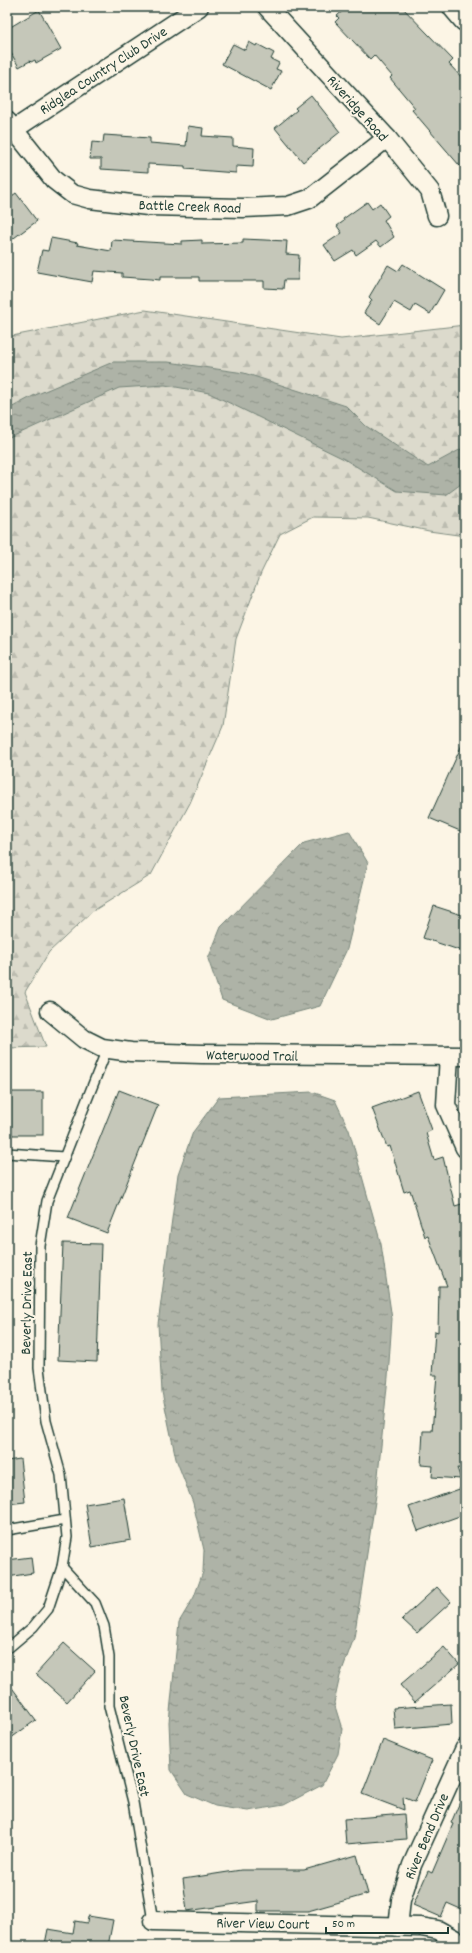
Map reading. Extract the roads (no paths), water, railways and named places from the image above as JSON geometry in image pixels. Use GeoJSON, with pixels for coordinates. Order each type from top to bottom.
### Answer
{"type":"FeatureCollection","features":[{"type":"Feature","properties":{"kind":"street","name":"Ridglea Country Club Drive"},"geometry":{"type":"LineString","coordinates":[[9,128],[199,7]]}},
{"type":"Feature","properties":{"kind":"street","name":"Riveridge Road"},"geometry":{"type":"LineString","coordinates":[[267,7],[386,138],[430,191],[437,216]]}},
{"type":"Feature","properties":{"kind":"street"},"geometry":{"type":"LineString","coordinates":[[454,7],[465,20]]}},
{"type":"Feature","properties":{"kind":"street","name":"Battle Creek Road"},"geometry":{"type":"LineString","coordinates":[[9,128],[54,180],[72,194],[90,199],[164,206],[243,208],[288,206],[309,199],[386,138]]}},
{"type":"Feature","properties":{"kind":"street","name":"Waterwood Trail"},"geometry":{"type":"LineString","coordinates":[[50,1011],[84,1038],[107,1048],[131,1052],[457,1056]]}},
{"type":"Feature","properties":{"kind":"street"},"geometry":{"type":"LineString","coordinates":[[457,1056],[446,1105],[465,1148]]}},
{"type":"Feature","properties":{"kind":"street","name":"River Bend Drive"},"geometry":{"type":"LineString","coordinates":[[398,1927],[401,1900],[412,1864],[465,1748]]}},
{"type":"Feature","properties":{"kind":"street","name":"River View Court"},"geometry":{"type":"LineString","coordinates":[[154,1921],[421,1927],[438,1930],[465,1945]]}},
{"type":"Feature","properties":{"kind":"lane","name":"Beverly Drive East"},"geometry":{"type":"LineString","coordinates":[[7,1649],[33,1627],[48,1609],[62,1567],[67,1537],[61,1475],[46,1421],[39,1368],[40,1246],[47,1201],[107,1048]]}},
{"type":"Feature","properties":{"kind":"lane"},"geometry":{"type":"LineString","coordinates":[[7,1153],[64,1157]]}},
{"type":"Feature","properties":{"kind":"lane"},"geometry":{"type":"LineString","coordinates":[[7,1530],[65,1520]]}},
{"type":"Feature","properties":{"kind":"lane","name":"Beverly Drive East"},"geometry":{"type":"LineString","coordinates":[[62,1567],[95,1603],[104,1626],[109,1658],[109,1706],[133,1802],[154,1921]]}},
{"type":"Feature","properties":{"kind":"water"},"geometry":{"type":"Polygon","coordinates":[[[113,362],[168,362],[244,373],[346,406],[366,426],[428,467],[465,447],[465,481],[446,495],[397,491],[344,459],[209,393],[165,385],[119,388],[7,439],[7,410],[33,396],[113,362]]]}},
{"type":"Feature","properties":{"kind":"water"},"geometry":{"type":"Polygon","coordinates":[[[349,831],[368,863],[347,949],[320,1006],[272,1019],[222,1000],[208,959],[221,927],[304,843],[349,831]]]}},
{"type":"Feature","properties":{"kind":"water"},"geometry":{"type":"Polygon","coordinates":[[[312,1092],[335,1100],[349,1130],[381,1244],[392,1319],[388,1377],[376,1495],[354,1638],[340,1676],[334,1703],[342,1729],[338,1754],[322,1785],[284,1805],[248,1811],[215,1806],[187,1794],[171,1770],[169,1722],[179,1622],[194,1597],[203,1572],[204,1550],[193,1503],[176,1459],[162,1392],[158,1324],[178,1174],[193,1132],[219,1097],[312,1092]]]}}]}
